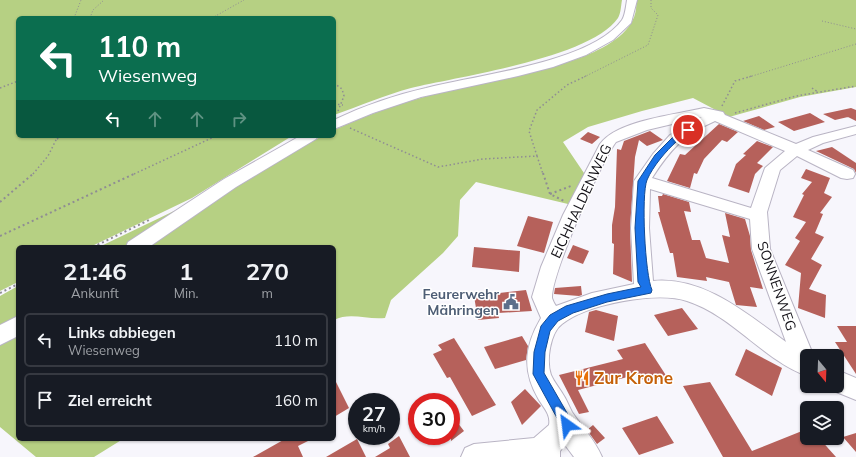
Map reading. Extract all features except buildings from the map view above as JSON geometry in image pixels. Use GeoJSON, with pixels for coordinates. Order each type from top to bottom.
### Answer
{"type":"FeatureCollection","features":[{"type":"Feature","properties":{"kind":"street"},"geometry":{"type":"LineString","coordinates":[[336,124],[403,98],[546,65],[593,49],[607,42],[626,22],[631,13],[632,0]]}},
{"type":"Feature","properties":{"kind":"street","name":"EICHHALDENWEG"},"geometry":{"type":"LineString","coordinates":[[554,318],[545,308],[542,296],[552,260],[609,140],[622,132],[704,112],[717,113]]}},
{"type":"Feature","properties":{"kind":"street"},"geometry":{"type":"LineString","coordinates":[[642,181],[658,169],[675,138],[717,113],[847,174]]}},
{"type":"Feature","properties":{"kind":"street","name":"SONNENWEG"},"geometry":{"type":"LineString","coordinates":[[800,349],[762,249],[758,218],[763,197],[773,168],[796,150],[823,138],[856,130]]}},
{"type":"Feature","properties":{"kind":"street"},"geometry":{"type":"LineString","coordinates":[[138,245],[230,183],[308,138]]}},
{"type":"Feature","properties":{"kind":"street"},"geometry":{"type":"LineString","coordinates":[[642,181],[749,213]]}},
{"type":"Feature","properties":{"kind":"street"},"geometry":{"type":"LineString","coordinates":[[642,181],[640,228],[644,282],[647,290]]}},
{"type":"Feature","properties":{"kind":"street"},"geometry":{"type":"LineString","coordinates":[[589,457],[562,418],[539,374],[540,352],[544,330],[554,318],[569,309],[607,298],[647,290],[668,289],[691,294],[710,302],[800,363]]}},
{"type":"Feature","properties":{"kind":"street"},"geometry":{"type":"LineString","coordinates":[[0,336],[16,326]]}},
{"type":"Feature","properties":{"kind":"street"},"geometry":{"type":"LineString","coordinates":[[844,384],[856,389]]}},
{"type":"Feature","properties":{"kind":"street"},"geometry":{"type":"LineString","coordinates":[[474,457],[544,454],[560,431],[562,418]]}},
{"type":"Feature","properties":{"kind":"path"},"geometry":{"type":"LineString","coordinates":[[75,16],[81,0]]}},
{"type":"Feature","properties":{"kind":"path"},"geometry":{"type":"LineString","coordinates":[[91,16],[93,10],[104,0]]}},
{"type":"Feature","properties":{"kind":"path"},"geometry":{"type":"LineString","coordinates":[[216,16],[244,0]]}},
{"type":"Feature","properties":{"kind":"path"},"geometry":{"type":"LineString","coordinates":[[589,180],[550,194],[529,131],[536,110],[567,85],[648,45],[658,14],[651,8],[651,0]]}},
{"type":"Feature","properties":{"kind":"path"},"geometry":{"type":"LineString","coordinates":[[822,20],[856,29]]}},
{"type":"Feature","properties":{"kind":"path"},"geometry":{"type":"LineString","coordinates":[[856,44],[735,81],[717,113],[730,114],[796,96],[856,86]]}},
{"type":"Feature","properties":{"kind":"path"},"geometry":{"type":"LineString","coordinates":[[0,88],[16,81]]}},
{"type":"Feature","properties":{"kind":"path"},"geometry":{"type":"LineString","coordinates":[[336,84],[344,90],[345,99],[343,104],[336,104]]}},
{"type":"Feature","properties":{"kind":"path"},"geometry":{"type":"LineString","coordinates":[[812,88],[819,92]]}},
{"type":"Feature","properties":{"kind":"path"},"geometry":{"type":"LineString","coordinates":[[336,124],[438,167],[483,159],[537,156]]}},
{"type":"Feature","properties":{"kind":"path"},"geometry":{"type":"LineString","coordinates":[[0,202],[38,168],[56,140],[59,138]]}},
{"type":"Feature","properties":{"kind":"path"},"geometry":{"type":"LineString","coordinates":[[0,236],[212,138]]}},
{"type":"Feature","properties":{"kind":"path"},"geometry":{"type":"LineString","coordinates":[[0,294],[16,285]]}},
{"type":"Feature","properties":{"kind":"green space"},"geometry":{"type":"Polygon","coordinates":[[[0,0],[622,0],[618,18],[603,32],[581,44],[554,55],[523,64],[411,88],[336,114],[336,16],[16,16],[16,138],[289,138],[192,198],[94,245],[16,245],[16,283],[0,291],[0,0]]]}},
{"type":"Feature","properties":{"kind":"green space"},"geometry":{"type":"Polygon","coordinates":[[[636,0],[856,0],[856,87],[800,97],[729,117],[693,98],[588,127],[563,142],[586,176],[568,204],[476,182],[460,200],[458,236],[443,253],[391,300],[385,318],[352,316],[336,319],[336,245],[150,245],[251,176],[318,138],[336,138],[336,129],[406,102],[445,91],[533,72],[582,57],[604,47],[622,34],[633,19],[636,0]]]}},
{"type":"Feature","properties":{"kind":"green space"},"geometry":{"type":"Polygon","coordinates":[[[186,206],[130,245],[103,245],[186,206]]]}},
{"type":"Feature","properties":{"kind":"green space"},"geometry":{"type":"Polygon","coordinates":[[[16,287],[16,320],[0,331],[0,296],[16,287]]]}},
{"type":"Feature","properties":{"kind":"green space"},"geometry":{"type":"Polygon","coordinates":[[[16,334],[16,440],[0,427],[0,344],[16,334]]]}},
{"type":"Feature","properties":{"kind":"green space"},"geometry":{"type":"Polygon","coordinates":[[[17,441],[120,441],[94,457],[36,457],[17,441]]]}},
{"type":"Feature","properties":{"kind":"place","name":"Feurerwehr Mähringen"},"geometry":{"type":"Point","coordinates":[511,302]}},
{"type":"Feature","properties":{"kind":"place","name":"Zur Krone"},"geometry":{"type":"Point","coordinates":[582,378]}},
{"type":"Feature","properties":{"kind":"route"},"geometry":{"type":"LineString","coordinates":[[567,425],[539,374],[540,352],[544,330],[554,318],[569,309],[607,298],[647,290],[644,282],[641,252],[640,228],[642,181],[658,157],[675,138],[688,130]]}}]}
